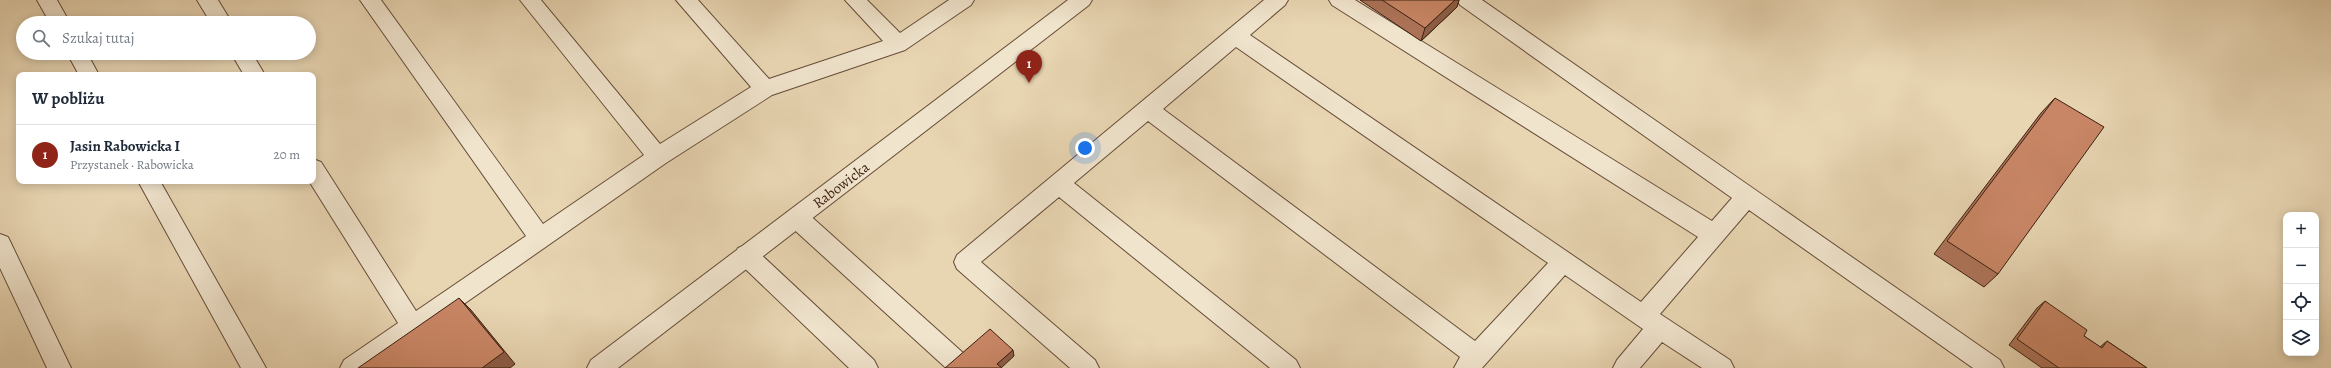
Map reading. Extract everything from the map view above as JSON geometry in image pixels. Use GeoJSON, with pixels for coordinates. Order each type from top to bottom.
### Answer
{"type":"FeatureCollection","features":[{"type":"Feature","properties":{"kind":"street"},"geometry":{"type":"LineString","coordinates":[[47,0],[56,16]]}},
{"type":"Feature","properties":{"kind":"street"},"geometry":{"type":"LineString","coordinates":[[207,0],[217,16]]}},
{"type":"Feature","properties":{"kind":"street"},"geometry":{"type":"LineString","coordinates":[[370,0],[540,238]]}},
{"type":"Feature","properties":{"kind":"street"},"geometry":{"type":"LineString","coordinates":[[530,0],[658,157]]}},
{"type":"Feature","properties":{"kind":"street"},"geometry":{"type":"LineString","coordinates":[[686,0],[765,89]]}},
{"type":"Feature","properties":{"kind":"street"},"geometry":{"type":"LineString","coordinates":[[855,0],[898,44]]}},
{"type":"Feature","properties":{"kind":"street"},"geometry":{"type":"LineString","coordinates":[[352,368],[658,157],[765,89],[898,44],[964,0]]}},
{"type":"Feature","properties":{"kind":"street","name":"Rabowicka"},"geometry":{"type":"LineString","coordinates":[[599,368],[1082,0]]}},
{"type":"Feature","properties":{"kind":"street"},"geometry":{"type":"LineString","coordinates":[[1087,368],[965,262],[1278,0]]}},
{"type":"Feature","properties":{"kind":"street"},"geometry":{"type":"LineString","coordinates":[[1339,0],[1713,234]]}},
{"type":"Feature","properties":{"kind":"street"},"geometry":{"type":"LineString","coordinates":[[1467,0],[1992,368]]}},
{"type":"Feature","properties":{"kind":"street"},"geometry":{"type":"LineString","coordinates":[[1235,36],[1652,322],[1722,368]]}},
{"type":"Feature","properties":{"kind":"street"},"geometry":{"type":"LineString","coordinates":[[81,60],[87,72]]}},
{"type":"Feature","properties":{"kind":"street"},"geometry":{"type":"LineString","coordinates":[[245,60],[252,72]]}},
{"type":"Feature","properties":{"kind":"street"},"geometry":{"type":"LineString","coordinates":[[1148,109],[1472,362],[1564,261]]}},
{"type":"Feature","properties":{"kind":"street"},"geometry":{"type":"LineString","coordinates":[[316,173],[413,326]]}},
{"type":"Feature","properties":{"kind":"street"},"geometry":{"type":"LineString","coordinates":[[1058,183],[1288,368]]}},
{"type":"Feature","properties":{"kind":"street"},"geometry":{"type":"LineString","coordinates":[[151,184],[254,368]]}},
{"type":"Feature","properties":{"kind":"street"},"geometry":{"type":"LineString","coordinates":[[1625,368],[1652,322],[1713,234],[1747,196]]}},
{"type":"Feature","properties":{"kind":"street"},"geometry":{"type":"LineString","coordinates":[[797,218],[963,368]]}},
{"type":"Feature","properties":{"kind":"street"},"geometry":{"type":"LineString","coordinates":[[0,244],[59,368]]}},
{"type":"Feature","properties":{"kind":"street"},"geometry":{"type":"LineString","coordinates":[[746,255],[866,368]]}},
{"type":"Feature","properties":{"kind":"building"},"geometry":{"type":"Polygon","coordinates":[[[1382,0],[1455,0],[1425,28],[1382,0]]]}},
{"type":"Feature","properties":{"kind":"building"},"geometry":{"type":"Polygon","coordinates":[[[2055,98],[2104,127],[1998,274],[1947,241],[2055,98]]]}},
{"type":"Feature","properties":{"kind":"building"},"geometry":{"type":"Polygon","coordinates":[[[459,298],[504,352],[482,368],[358,368],[459,298]]]}},
{"type":"Feature","properties":{"kind":"building"},"geometry":{"type":"Polygon","coordinates":[[[2045,301],[2087,330],[2084,336],[2102,348],[2107,341],[2147,368],[2059,368],[2017,339],[2045,301]]]}},
{"type":"Feature","properties":{"kind":"building"},"geometry":{"type":"Polygon","coordinates":[[[990,329],[1013,350],[997,364],[1002,368],[945,368],[990,329]]]}},
{"type":"Feature","properties":{"kind":"place","name":"Jasin Rabowicka I"},"geometry":{"type":"Point","coordinates":[1029,83]}}]}
